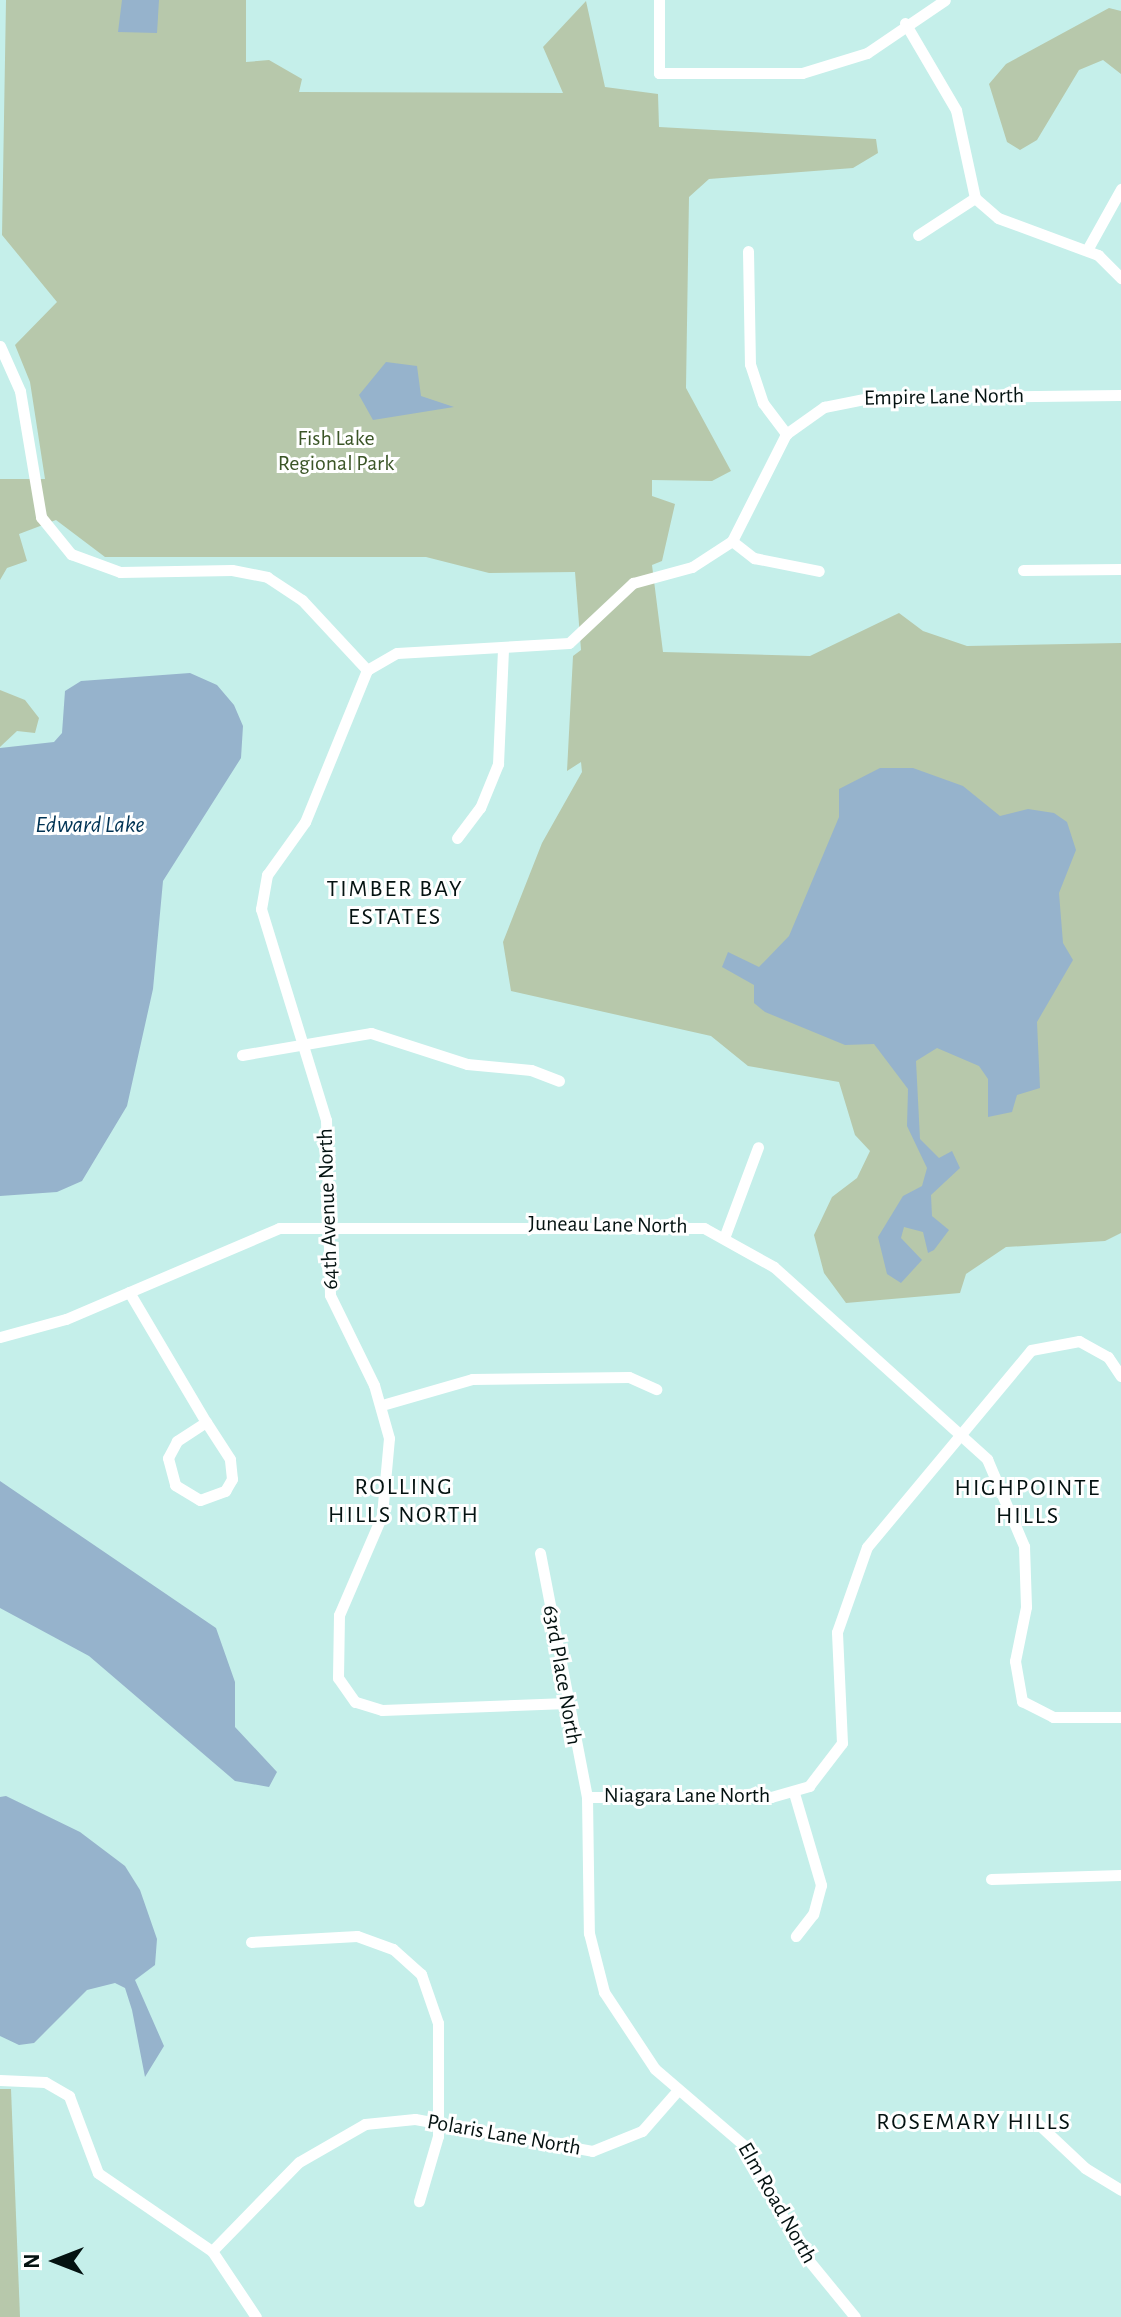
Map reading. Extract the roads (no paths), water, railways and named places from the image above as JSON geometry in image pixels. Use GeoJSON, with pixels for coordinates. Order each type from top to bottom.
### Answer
{"type":"FeatureCollection","features":[{"type":"Feature","properties":{"kind":"street"},"geometry":{"type":"LineString","coordinates":[[659,0],[659,73],[824,71],[867,53],[905,23],[945,0]]}},
{"type":"Feature","properties":{"kind":"street"},"geometry":{"type":"LineString","coordinates":[[905,23],[956,110],[975,198],[998,218],[1087,250],[1121,278]]}},
{"type":"Feature","properties":{"kind":"street"},"geometry":{"type":"LineString","coordinates":[[1087,250],[1121,189]]}},
{"type":"Feature","properties":{"kind":"street"},"geometry":{"type":"LineString","coordinates":[[918,235],[975,198]]}},
{"type":"Feature","properties":{"kind":"street"},"geometry":{"type":"LineString","coordinates":[[0,346],[20,391],[41,517],[71,554],[120,572],[232,570],[267,577],[302,600],[367,670],[397,653],[503,651],[569,643],[633,583],[692,567],[732,541],[786,434],[763,403],[750,364],[748,251]]}},
{"type":"Feature","properties":{"kind":"street","name":"Empire Lane North"},"geometry":{"type":"LineString","coordinates":[[786,434],[846,399],[1121,395]]}},
{"type":"Feature","properties":{"kind":"street"},"geometry":{"type":"LineString","coordinates":[[732,541],[754,558],[819,571]]}},
{"type":"Feature","properties":{"kind":"street"},"geometry":{"type":"LineString","coordinates":[[1023,570],[1121,569]]}},
{"type":"Feature","properties":{"kind":"street"},"geometry":{"type":"LineString","coordinates":[[457,838],[480,808],[498,764],[503,651]]}},
{"type":"Feature","properties":{"kind":"street","name":"64th Avenue North"},"geometry":{"type":"LineString","coordinates":[[367,670],[305,822],[261,891],[265,928],[305,1040],[326,1120],[328,1226],[336,1319],[382,1405],[388,1489],[339,1615],[336,1665],[344,1692],[368,1708],[567,1703]]}},
{"type":"Feature","properties":{"kind":"street"},"geometry":{"type":"LineString","coordinates":[[242,1055],[305,1040],[371,1033],[467,1064],[531,1070],[559,1081]]}},
{"type":"Feature","properties":{"kind":"street"},"geometry":{"type":"LineString","coordinates":[[724,1238],[758,1147]]}},
{"type":"Feature","properties":{"kind":"street","name":"Juneau Lane North"},"geometry":{"type":"LineString","coordinates":[[0,1337],[129,1292],[256,1235],[328,1226],[679,1223],[724,1238],[774,1267],[844,1337],[965,1435],[1003,1486],[1024,1546],[1026,1607],[1015,1661],[1022,1701],[1053,1717],[1121,1717]]}},
{"type":"Feature","properties":{"kind":"street"},"geometry":{"type":"LineString","coordinates":[[129,1292],[230,1459],[232,1479],[225,1491],[200,1500],[183,1493],[167,1466],[177,1441],[206,1422]]}},
{"type":"Feature","properties":{"kind":"street","name":"Niagara Lane North"},"geometry":{"type":"LineString","coordinates":[[587,1797],[794,1793],[824,1775],[842,1743],[837,1632],[853,1573],[886,1523],[965,1435],[1018,1362],[1046,1343],[1095,1347],[1121,1376]]}},
{"type":"Feature","properties":{"kind":"street"},"geometry":{"type":"LineString","coordinates":[[382,1405],[472,1379],[629,1377],[656,1389]]}},
{"type":"Feature","properties":{"kind":"street","name":"63rd Place North"},"geometry":{"type":"LineString","coordinates":[[540,1553],[587,1797]]}},
{"type":"Feature","properties":{"kind":"street"},"geometry":{"type":"LineString","coordinates":[[794,1793],[821,1885],[813,1914],[796,1936]]}},
{"type":"Feature","properties":{"kind":"street","name":"Elm Road North"},"geometry":{"type":"LineString","coordinates":[[587,1797],[595,1963],[634,2045],[678,2090],[746,2147],[801,2251],[855,2317]]}},
{"type":"Feature","properties":{"kind":"street"},"geometry":{"type":"LineString","coordinates":[[991,1879],[1121,1875]]}},
{"type":"Feature","properties":{"kind":"street"},"geometry":{"type":"LineString","coordinates":[[251,1942],[357,1936],[409,1960],[436,2007],[438,2122],[419,2201]]}},
{"type":"Feature","properties":{"kind":"street"},"geometry":{"type":"LineString","coordinates":[[0,2080],[45,2082],[69,2096],[85,2145],[108,2184],[212,2251],[256,2317]]}},
{"type":"Feature","properties":{"kind":"street","name":"Polaris Lane North"},"geometry":{"type":"LineString","coordinates":[[212,2251],[299,2162],[341,2132],[390,2119],[438,2122],[592,2151],[642,2131],[678,2090]]}},
{"type":"Feature","properties":{"kind":"street"},"geometry":{"type":"LineString","coordinates":[[1032,2118],[1085,2168],[1121,2190]]}},
{"type":"Feature","properties":{"kind":"water"},"geometry":{"type":"Polygon","coordinates":[[[122,0],[159,0],[157,33],[118,32],[122,0]]]}},
{"type":"Feature","properties":{"kind":"water"},"geometry":{"type":"Polygon","coordinates":[[[386,362],[417,366],[421,396],[454,407],[373,420],[359,395],[386,362]]]}},
{"type":"Feature","properties":{"kind":"water","name":"Edward Lake"},"geometry":{"type":"Polygon","coordinates":[[[190,673],[217,685],[234,705],[243,726],[241,758],[163,881],[153,989],[127,1106],[82,1181],[57,1192],[0,1196],[0,748],[54,742],[62,733],[65,691],[81,681],[190,673]]]}},
{"type":"Feature","properties":{"kind":"water"},"geometry":{"type":"Polygon","coordinates":[[[880,768],[913,768],[963,786],[1000,816],[1028,809],[1054,813],[1067,822],[1076,850],[1059,893],[1063,943],[1073,960],[1037,1022],[1040,1088],[1017,1095],[1012,1112],[988,1117],[988,1079],[979,1066],[937,1048],[916,1061],[920,1139],[939,1158],[952,1151],[960,1168],[931,1195],[932,1216],[949,1230],[934,1250],[928,1253],[923,1232],[904,1227],[901,1238],[922,1260],[901,1283],[887,1274],[878,1237],[903,1196],[922,1186],[927,1168],[907,1126],[908,1089],[874,1044],[845,1045],[765,1012],[754,1003],[754,985],[722,967],[728,952],[759,967],[789,936],[839,817],[839,789],[880,768]]]}},
{"type":"Feature","properties":{"kind":"water"},"geometry":{"type":"Polygon","coordinates":[[[0,1481],[216,1628],[235,1682],[235,1727],[277,1772],[269,1787],[235,1781],[89,1656],[0,1608],[0,1481]]]}},
{"type":"Feature","properties":{"kind":"water"},"geometry":{"type":"Polygon","coordinates":[[[6,1796],[80,1832],[125,1866],[140,1890],[157,1939],[155,1965],[135,1980],[164,2046],[145,2077],[125,1988],[115,1983],[87,1990],[34,2043],[19,2045],[0,2036],[0,1797],[6,1796]]]}},
{"type":"Feature","properties":{"kind":"district","name":"TIMBER BAY ESTATES"},"geometry":{"type":"Point","coordinates":[395,904]}},
{"type":"Feature","properties":{"kind":"district","name":"ROLLING HILLS NORTH"},"geometry":{"type":"Point","coordinates":[404,1502]}},
{"type":"Feature","properties":{"kind":"district","name":"HIGHPOINTE HILLS"},"geometry":{"type":"Point","coordinates":[1028,1503]}},
{"type":"Feature","properties":{"kind":"district","name":"ROSEMARY HILLS"},"geometry":{"type":"Point","coordinates":[974,2123]}},
{"type":"Feature","properties":{"kind":"park label","name":"Fish Lake Regional Park"},"geometry":{"type":"Point","coordinates":[336,450]}}]}
